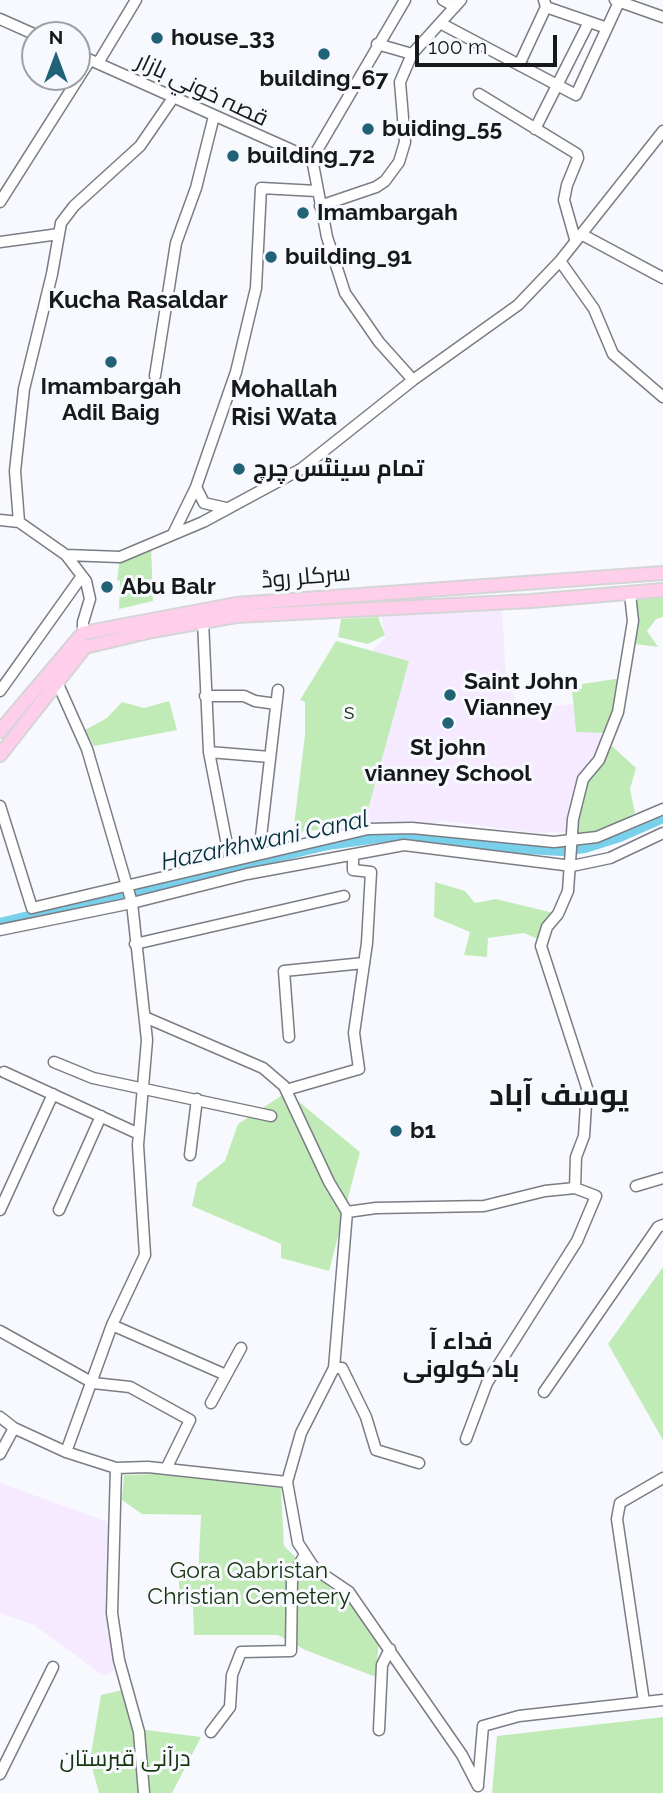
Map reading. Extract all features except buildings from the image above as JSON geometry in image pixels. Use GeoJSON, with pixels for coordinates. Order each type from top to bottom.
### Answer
{"type":"FeatureCollection","features":[{"type":"Feature","properties":{"kind":"main road","name":"سرکلر روڈ"},"geometry":{"type":"LineString","coordinates":[[83,632],[236,604],[663,573]]}},
{"type":"Feature","properties":{"kind":"main road"},"geometry":{"type":"LineString","coordinates":[[629,576],[630,594]]}},
{"type":"Feature","properties":{"kind":"main road"},"geometry":{"type":"LineString","coordinates":[[0,755],[85,647],[236,616],[663,590]]}},
{"type":"Feature","properties":{"kind":"main road"},"geometry":{"type":"LineString","coordinates":[[83,632],[85,647]]}},
{"type":"Feature","properties":{"kind":"main road"},"geometry":{"type":"LineString","coordinates":[[0,731],[83,632]]}},
{"type":"Feature","properties":{"kind":"street"},"geometry":{"type":"LineString","coordinates":[[0,202],[136,0]]}},
{"type":"Feature","properties":{"kind":"street"},"geometry":{"type":"LineString","coordinates":[[405,0],[312,159],[320,206],[345,293],[379,342],[413,380]]}},
{"type":"Feature","properties":{"kind":"street"},"geometry":{"type":"LineString","coordinates":[[320,206],[376,187],[385,181],[399,162],[405,142],[400,82],[412,54],[458,4],[443,0]]}},
{"type":"Feature","properties":{"kind":"street"},"geometry":{"type":"LineString","coordinates":[[440,23],[576,94],[622,2],[663,17]]}},
{"type":"Feature","properties":{"kind":"street"},"geometry":{"type":"LineString","coordinates":[[519,65],[545,3],[607,28]]}},
{"type":"Feature","properties":{"kind":"street"},"geometry":{"type":"LineString","coordinates":[[0,19],[21,28]]}},
{"type":"Feature","properties":{"kind":"street"},"geometry":{"type":"LineString","coordinates":[[534,129],[589,22]]}},
{"type":"Feature","properties":{"kind":"street"},"geometry":{"type":"LineString","coordinates":[[377,44],[412,54]]}},
{"type":"Feature","properties":{"kind":"street","name":"قصہ خوني بازار"},"geometry":{"type":"LineString","coordinates":[[91,61],[312,159]]}},
{"type":"Feature","properties":{"kind":"street"},"geometry":{"type":"LineString","coordinates":[[480,94],[574,151],[578,158],[566,184],[564,200],[578,236],[663,278]]}},
{"type":"Feature","properties":{"kind":"street"},"geometry":{"type":"LineString","coordinates":[[19,522],[15,471],[24,389],[65,215],[140,146],[173,98]]}},
{"type":"Feature","properties":{"kind":"street"},"geometry":{"type":"LineString","coordinates":[[155,376],[176,243],[196,188],[214,116]]}},
{"type":"Feature","properties":{"kind":"street"},"geometry":{"type":"LineString","coordinates":[[66,555],[120,557],[228,508],[301,468],[413,380],[518,304],[561,261],[578,236],[661,137]]}},
{"type":"Feature","properties":{"kind":"street"},"geometry":{"type":"LineString","coordinates":[[173,534],[196,487],[236,372],[247,330],[256,288],[261,188],[317,191]]}},
{"type":"Feature","properties":{"kind":"street"},"geometry":{"type":"LineString","coordinates":[[0,242],[60,234]]}},
{"type":"Feature","properties":{"kind":"street"},"geometry":{"type":"LineString","coordinates":[[561,261],[594,309],[613,354],[663,397]]}},
{"type":"Feature","properties":{"kind":"street"},"geometry":{"type":"LineString","coordinates":[[196,487],[204,503],[228,508]]}},
{"type":"Feature","properties":{"kind":"street"},"geometry":{"type":"LineString","coordinates":[[0,520],[19,522],[66,555],[82,576],[90,599],[83,632]]}},
{"type":"Feature","properties":{"kind":"street"},"geometry":{"type":"LineString","coordinates":[[0,691],[82,576]]}},
{"type":"Feature","properties":{"kind":"street"},"geometry":{"type":"LineString","coordinates":[[575,1188],[576,1157],[584,1136],[587,1088],[541,946],[547,927],[558,914],[568,891],[572,866],[573,819],[583,779],[599,760],[611,734],[625,683],[633,621],[630,594]]}},
{"type":"Feature","properties":{"kind":"street"},"geometry":{"type":"LineString","coordinates":[[203,621],[209,752],[230,860]]}},
{"type":"Feature","properties":{"kind":"street"},"geometry":{"type":"LineString","coordinates":[[57,682],[87,749],[132,903],[135,944],[147,1018],[139,1134],[145,1255],[112,1325],[66,1452]]}},
{"type":"Feature","properties":{"kind":"street"},"geometry":{"type":"LineString","coordinates":[[259,854],[278,690]]}},
{"type":"Feature","properties":{"kind":"street"},"geometry":{"type":"LineString","coordinates":[[205,696],[244,695],[255,702],[276,704]]}},
{"type":"Feature","properties":{"kind":"street"},"geometry":{"type":"LineString","coordinates":[[209,752],[270,757]]}},
{"type":"Feature","properties":{"kind":"street"},"geometry":{"type":"LineString","coordinates":[[0,806],[32,908],[368,829],[412,828],[530,842],[572,841],[597,837],[663,809]]}},
{"type":"Feature","properties":{"kind":"street"},"geometry":{"type":"LineString","coordinates":[[0,930],[132,903],[247,874],[404,845],[572,866],[610,858],[663,833]]}},
{"type":"Feature","properties":{"kind":"street"},"geometry":{"type":"LineString","coordinates":[[0,852],[13,847]]}},
{"type":"Feature","properties":{"kind":"street"},"geometry":{"type":"LineString","coordinates":[[286,1090],[359,1069],[354,1033],[364,963],[371,872],[353,870],[354,855]]}},
{"type":"Feature","properties":{"kind":"street"},"geometry":{"type":"LineString","coordinates":[[135,944],[344,896]]}},
{"type":"Feature","properties":{"kind":"street"},"geometry":{"type":"LineString","coordinates":[[289,1037],[285,971],[364,963]]}},
{"type":"Feature","properties":{"kind":"street"},"geometry":{"type":"LineString","coordinates":[[147,1018],[262,1068],[286,1090],[329,1182],[347,1212],[334,1368],[301,1433],[288,1482],[298,1544],[315,1569],[349,1592],[462,1755],[478,1790]]}},
{"type":"Feature","properties":{"kind":"street"},"geometry":{"type":"LineString","coordinates":[[54,1062],[93,1078],[141,1086],[271,1116]]}},
{"type":"Feature","properties":{"kind":"street"},"geometry":{"type":"LineString","coordinates":[[4,1072],[139,1134]]}},
{"type":"Feature","properties":{"kind":"street"},"geometry":{"type":"LineString","coordinates":[[0,1210],[53,1094]]}},
{"type":"Feature","properties":{"kind":"street"},"geometry":{"type":"LineString","coordinates":[[190,1155],[197,1099]]}},
{"type":"Feature","properties":{"kind":"street"},"geometry":{"type":"LineString","coordinates":[[60,1210],[101,1116]]}},
{"type":"Feature","properties":{"kind":"street"},"geometry":{"type":"LineString","coordinates":[[636,1186],[663,1178]]}},
{"type":"Feature","properties":{"kind":"street"},"geometry":{"type":"LineString","coordinates":[[347,1212],[376,1208],[484,1206],[545,1191],[575,1188],[596,1196],[577,1241],[486,1383],[466,1439]]}},
{"type":"Feature","properties":{"kind":"street"},"geometry":{"type":"LineString","coordinates":[[544,1392],[658,1227],[663,1225]]}},
{"type":"Feature","properties":{"kind":"street"},"geometry":{"type":"LineString","coordinates":[[112,1325],[226,1375]]}},
{"type":"Feature","properties":{"kind":"street"},"geometry":{"type":"LineString","coordinates":[[0,1331],[93,1383],[130,1387],[190,1420],[166,1469]]}},
{"type":"Feature","properties":{"kind":"street"},"geometry":{"type":"LineString","coordinates":[[211,1403],[241,1348]]}},
{"type":"Feature","properties":{"kind":"street"},"geometry":{"type":"LineString","coordinates":[[334,1368],[342,1368],[366,1417],[376,1450],[419,1463]]}},
{"type":"Feature","properties":{"kind":"street"},"geometry":{"type":"LineString","coordinates":[[0,1417],[15,1428],[66,1452],[116,1468],[166,1469],[288,1482]]}},
{"type":"Feature","properties":{"kind":"street"},"geometry":{"type":"LineString","coordinates":[[0,1454],[15,1428]]}},
{"type":"Feature","properties":{"kind":"street"},"geometry":{"type":"LineString","coordinates":[[116,1468],[112,1613],[119,1660],[139,1732],[144,1793]]}},
{"type":"Feature","properties":{"kind":"street"},"geometry":{"type":"LineString","coordinates":[[645,1702],[617,1520],[620,1503],[663,1478]]}},
{"type":"Feature","properties":{"kind":"street"},"geometry":{"type":"LineString","coordinates":[[211,1732],[229,1707],[232,1675],[242,1652],[291,1651],[292,1578],[306,1554]]}},
{"type":"Feature","properties":{"kind":"street"},"geometry":{"type":"LineString","coordinates":[[379,1730],[382,1665],[390,1649]]}},
{"type":"Feature","properties":{"kind":"street"},"geometry":{"type":"LineString","coordinates":[[0,1774],[53,1667]]}},
{"type":"Feature","properties":{"kind":"street"},"geometry":{"type":"LineString","coordinates":[[478,1790],[483,1726],[519,1716],[663,1700]]}},
{"type":"Feature","properties":{"kind":"shaded area"},"geometry":{"type":"Polygon","coordinates":[[[502,605],[506,679],[512,678],[515,709],[575,704],[577,731],[598,730],[602,742],[580,777],[571,802],[567,832],[535,833],[445,821],[412,828],[368,829],[368,822],[364,824],[409,661],[372,651],[385,638],[381,613],[502,605]]]}},
{"type":"Feature","properties":{"kind":"shaded area"},"geometry":{"type":"Polygon","coordinates":[[[0,1483],[114,1524],[112,1613],[121,1667],[104,1676],[34,1625],[0,1613],[0,1483]]]}},
{"type":"Feature","properties":{"kind":"green space"},"geometry":{"type":"Polygon","coordinates":[[[151,544],[153,601],[119,609],[120,581],[117,580],[120,557],[151,544]]]}},
{"type":"Feature","properties":{"kind":"green space"},"geometry":{"type":"Polygon","coordinates":[[[663,594],[663,617],[656,619],[647,631],[658,647],[635,644],[635,596],[663,594]]]}},
{"type":"Feature","properties":{"kind":"green space","name":"s"},"geometry":{"type":"Polygon","coordinates":[[[378,617],[385,635],[368,644],[338,637],[341,619],[378,617]]]}},
{"type":"Feature","properties":{"kind":"green space","name":"s"},"geometry":{"type":"Polygon","coordinates":[[[336,641],[409,661],[364,824],[293,833],[305,735],[305,702],[300,700],[336,641]]]}},
{"type":"Feature","properties":{"kind":"green space"},"geometry":{"type":"Polygon","coordinates":[[[622,678],[607,733],[576,732],[572,689],[582,689],[582,684],[622,678]]]}},
{"type":"Feature","properties":{"kind":"green space"},"geometry":{"type":"Polygon","coordinates":[[[169,701],[177,730],[94,746],[85,730],[107,718],[122,702],[144,708],[169,701]]]}},
{"type":"Feature","properties":{"kind":"green space"},"geometry":{"type":"Polygon","coordinates":[[[612,746],[636,768],[630,789],[635,813],[602,831],[576,834],[587,781],[612,746]]]}},
{"type":"Feature","properties":{"kind":"green space"},"geometry":{"type":"Polygon","coordinates":[[[435,882],[465,891],[475,903],[496,899],[558,914],[543,941],[524,933],[488,938],[487,957],[464,955],[470,932],[434,917],[435,882]]]}},
{"type":"Feature","properties":{"kind":"green space"},"geometry":{"type":"Polygon","coordinates":[[[287,1092],[360,1152],[329,1271],[281,1258],[281,1244],[192,1206],[197,1183],[225,1161],[238,1124],[287,1092]]]}},
{"type":"Feature","properties":{"kind":"green space"},"geometry":{"type":"Polygon","coordinates":[[[663,1267],[663,1440],[608,1344],[663,1267]]]}},
{"type":"Feature","properties":{"kind":"green space","name":"Gora Qabristan Christian Cemetery"},"geometry":{"type":"Polygon","coordinates":[[[154,1474],[281,1488],[284,1546],[314,1575],[355,1607],[379,1638],[376,1677],[305,1650],[278,1635],[194,1635],[193,1607],[179,1605],[179,1581],[198,1577],[201,1515],[142,1514],[122,1500],[124,1475],[154,1474]]]}},
{"type":"Feature","properties":{"kind":"green space","name":"درآنی قبرستان"},"geometry":{"type":"Polygon","coordinates":[[[127,1689],[138,1729],[201,1737],[172,1793],[99,1793],[90,1760],[101,1695],[127,1689]]]}},
{"type":"Feature","properties":{"kind":"green space"},"geometry":{"type":"Polygon","coordinates":[[[663,1717],[663,1793],[492,1793],[497,1736],[663,1717]]]}},
{"type":"Feature","properties":{"kind":"waterway","name":"Hazarkhwani Canal"},"geometry":{"type":"LineString","coordinates":[[0,923],[328,845],[399,835],[491,847],[562,851],[585,848],[620,837],[663,818]]}},
{"type":"Feature","properties":{"kind":"place","name":"house_33"},"geometry":{"type":"Point","coordinates":[157,38]}},
{"type":"Feature","properties":{"kind":"place","name":"building_67"},"geometry":{"type":"Point","coordinates":[324,54]}},
{"type":"Feature","properties":{"kind":"place","name":"buiding_55"},"geometry":{"type":"Point","coordinates":[368,129]}},
{"type":"Feature","properties":{"kind":"place","name":"building_72"},"geometry":{"type":"Point","coordinates":[233,156]}},
{"type":"Feature","properties":{"kind":"place","name":"Imambargah"},"geometry":{"type":"Point","coordinates":[303,213]}},
{"type":"Feature","properties":{"kind":"place","name":"building_91"},"geometry":{"type":"Point","coordinates":[271,257]}},
{"type":"Feature","properties":{"kind":"place","name":"Imambargah Adil Baig"},"geometry":{"type":"Point","coordinates":[111,362]}},
{"type":"Feature","properties":{"kind":"place","name":"تمام سینٹس چرچ"},"geometry":{"type":"Point","coordinates":[239,469]}},
{"type":"Feature","properties":{"kind":"place","name":"Abu Balr"},"geometry":{"type":"Point","coordinates":[107,587]}},
{"type":"Feature","properties":{"kind":"place","name":"Saint John Vianney"},"geometry":{"type":"Point","coordinates":[450,695]}},
{"type":"Feature","properties":{"kind":"place","name":"St john vianney School"},"geometry":{"type":"Point","coordinates":[448,723]}},
{"type":"Feature","properties":{"kind":"place","name":"b1"},"geometry":{"type":"Point","coordinates":[396,1131]}},
{"type":"Feature","properties":{"kind":"district","name":"Kucha Rasaldar"},"geometry":{"type":"Point","coordinates":[138,301]}},
{"type":"Feature","properties":{"kind":"district","name":"Mohallah Risi Wata"},"geometry":{"type":"Point","coordinates":[284,404]}},
{"type":"Feature","properties":{"kind":"district","name":"یوسف آباد"},"geometry":{"type":"Point","coordinates":[559,1096]}},
{"type":"Feature","properties":{"kind":"district","name":"فداء آ باد کولونی"},"geometry":{"type":"Point","coordinates":[461,1356]}}]}
